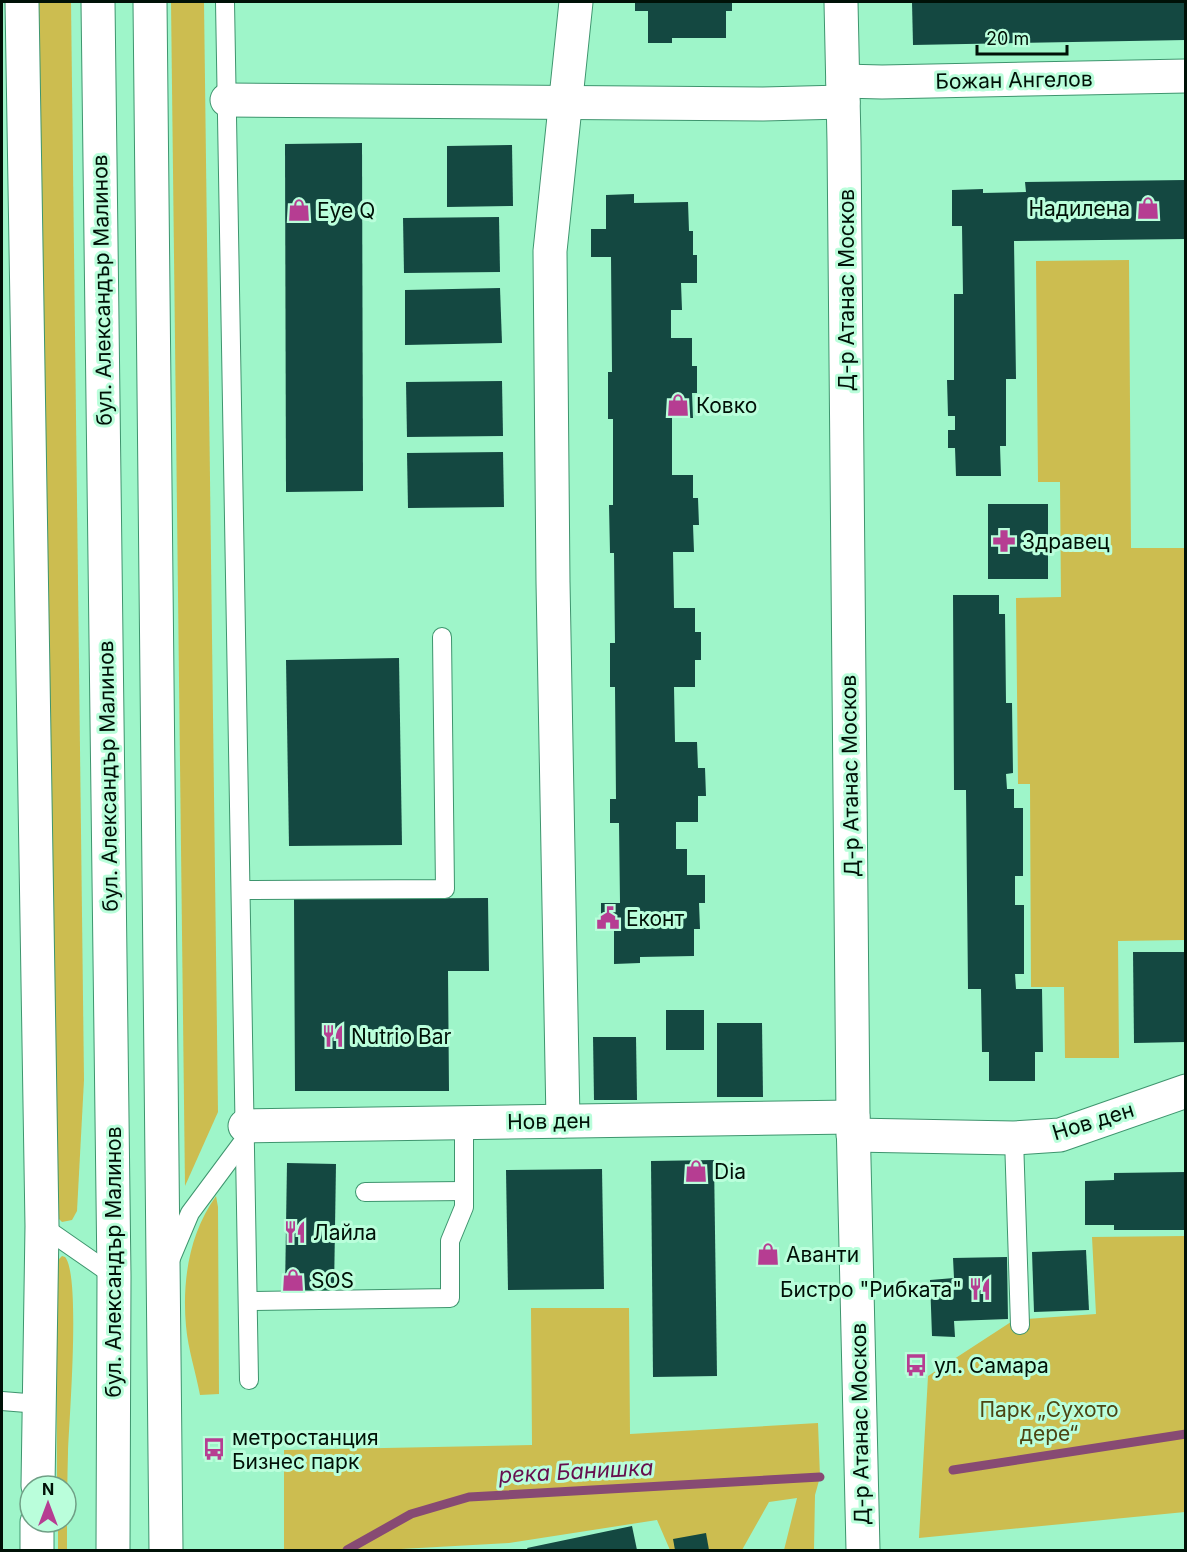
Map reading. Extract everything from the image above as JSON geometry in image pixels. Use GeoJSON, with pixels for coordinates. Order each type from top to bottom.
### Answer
{"type":"FeatureCollection","features":[{"type":"Feature","properties":{"kind":"street"},"geometry":{"type":"LineString","coordinates":[[22,2],[42,1226],[38,1474]]}},
{"type":"Feature","properties":{"kind":"street","name":"бул. Александър Малинов"},"geometry":{"type":"LineString","coordinates":[[98,2],[114,1276],[113,1551]]}},
{"type":"Feature","properties":{"kind":"street"},"geometry":{"type":"LineString","coordinates":[[150,2],[166,1551]]}},
{"type":"Feature","properties":{"kind":"street"},"geometry":{"type":"LineString","coordinates":[[563,1120],[553,582],[550,251],[576,2]]}},
{"type":"Feature","properties":{"kind":"street","name":"Д-р Атанас Москов"},"geometry":{"type":"LineString","coordinates":[[842,2],[853,1126],[863,1551]]}},
{"type":"Feature","properties":{"kind":"street","name":"Божан Ангелов"},"geometry":{"type":"LineString","coordinates":[[227,100],[764,104],[843,92],[882,82],[1185,76]]}},
{"type":"Feature","properties":{"kind":"street","name":"Нов ден"},"geometry":{"type":"LineString","coordinates":[[245,1132],[563,1120],[853,1126],[1014,1138],[1059,1135],[1185,1091]]}},
{"type":"Feature","properties":{"kind":"street"},"geometry":{"type":"LineString","coordinates":[[37,1534],[37,1551]]}},
{"type":"Feature","properties":{"kind":"lane"},"geometry":{"type":"LineString","coordinates":[[225,2],[249,1380]]}},
{"type":"Feature","properties":{"kind":"lane"},"geometry":{"type":"LineString","coordinates":[[241,890],[445,889],[442,637]]}},
{"type":"Feature","properties":{"kind":"lane"},"geometry":{"type":"LineString","coordinates":[[248,1301],[450,1298],[450,1241],[464,1207],[464,1123]]}},
{"type":"Feature","properties":{"kind":"lane"},"geometry":{"type":"LineString","coordinates":[[164,1280],[176,1243],[190,1213],[245,1132]]}},
{"type":"Feature","properties":{"kind":"lane"},"geometry":{"type":"LineString","coordinates":[[1014,1138],[1020,1325]]}},
{"type":"Feature","properties":{"kind":"lane"},"geometry":{"type":"LineString","coordinates":[[365,1192],[464,1191]]}},
{"type":"Feature","properties":{"kind":"lane"},"geometry":{"type":"LineString","coordinates":[[42,1226],[114,1276]]}},
{"type":"Feature","properties":{"kind":"lane"},"geometry":{"type":"LineString","coordinates":[[2,1401],[39,1404]]}},
{"type":"Feature","properties":{"kind":"green space"},"geometry":{"type":"Polygon","coordinates":[[[39,2],[71,2],[84,1080],[77,1211],[72,1220],[62,1222],[57,1217],[39,2]]]}},
{"type":"Feature","properties":{"kind":"green space"},"geometry":{"type":"Polygon","coordinates":[[[171,2],[204,2],[218,1112],[185,1186],[171,2]]]}},
{"type":"Feature","properties":{"kind":"green space"},"geometry":{"type":"Polygon","coordinates":[[[1129,260],[1131,548],[1185,548],[1185,940],[1118,941],[1119,1058],[1065,1058],[1064,987],[1031,987],[1030,784],[1018,784],[1016,598],[1061,597],[1060,482],[1038,482],[1036,261],[1129,260]]]}},
{"type":"Feature","properties":{"kind":"green space"},"geometry":{"type":"Polygon","coordinates":[[[216,1196],[218,1207],[219,1394],[200,1395],[187,1335],[185,1292],[189,1258],[199,1226],[216,1196]]]}},
{"type":"Feature","properties":{"kind":"green space","name":"Парк „Сухото дере“"},"geometry":{"type":"Polygon","coordinates":[[[1185,1236],[1185,1512],[919,1538],[928,1376],[1014,1320],[1096,1314],[1092,1237],[1185,1236]]]}},
{"type":"Feature","properties":{"kind":"green space"},"geometry":{"type":"Polygon","coordinates":[[[62,1256],[65,1257],[70,1269],[72,1291],[72,1382],[68,1474],[57,1474],[56,1262],[62,1256]]]}},
{"type":"Feature","properties":{"kind":"green space"},"geometry":{"type":"Polygon","coordinates":[[[531,1308],[629,1308],[630,1434],[818,1423],[820,1477],[815,1495],[814,1550],[784,1550],[797,1498],[769,1502],[742,1550],[670,1550],[657,1520],[509,1543],[383,1550],[284,1550],[284,1450],[532,1445],[531,1308]]]}},
{"type":"Feature","properties":{"kind":"green space"},"geometry":{"type":"Polygon","coordinates":[[[58,1534],[67,1534],[67,1550],[58,1550],[58,1534]]]}},
{"type":"Feature","properties":{"kind":"building"},"geometry":{"type":"Polygon","coordinates":[[[635,2],[732,2],[732,11],[726,11],[726,38],[672,38],[672,43],[648,43],[648,11],[635,11],[635,2]]]}},
{"type":"Feature","properties":{"kind":"building"},"geometry":{"type":"Polygon","coordinates":[[[912,2],[1186,2],[1186,40],[913,45],[912,2]]]}},
{"type":"Feature","properties":{"kind":"building"},"geometry":{"type":"Polygon","coordinates":[[[362,143],[363,491],[286,492],[285,144],[362,143]]]}},
{"type":"Feature","properties":{"kind":"building"},"geometry":{"type":"Polygon","coordinates":[[[512,145],[513,206],[447,207],[447,146],[512,145]]]}},
{"type":"Feature","properties":{"kind":"building"},"geometry":{"type":"Polygon","coordinates":[[[1186,180],[1186,239],[1014,241],[1016,379],[1006,379],[1006,446],[1000,446],[1001,476],[956,476],[955,448],[948,448],[948,430],[955,430],[955,416],[948,416],[947,380],[954,380],[954,294],[963,294],[962,226],[952,226],[952,190],[983,189],[983,193],[1026,192],[1025,182],[1186,180]]]}},
{"type":"Feature","properties":{"kind":"building"},"geometry":{"type":"Polygon","coordinates":[[[634,194],[634,203],[688,202],[689,231],[693,231],[693,255],[697,255],[697,283],[681,283],[682,310],[671,310],[671,338],[692,338],[692,366],[697,366],[697,393],[692,393],[693,418],[672,418],[672,475],[693,475],[693,498],[698,498],[699,525],[693,525],[694,552],[673,552],[674,608],[695,608],[695,632],[701,632],[701,660],[695,660],[695,687],[674,687],[675,742],[697,742],[698,768],[705,768],[706,796],[698,796],[698,822],[676,822],[676,849],[687,849],[687,875],[705,875],[705,903],[699,903],[700,929],[694,929],[694,956],[640,957],[640,963],[614,964],[614,931],[601,931],[601,903],[620,903],[619,823],[610,823],[610,799],[616,799],[615,687],[610,687],[610,643],[615,643],[614,553],[610,553],[609,505],[613,505],[613,419],[608,419],[608,372],[612,372],[611,257],[591,257],[591,229],[606,229],[606,195],[634,194]]]}},
{"type":"Feature","properties":{"kind":"building"},"geometry":{"type":"Polygon","coordinates":[[[499,217],[500,272],[404,273],[403,218],[499,217]]]}},
{"type":"Feature","properties":{"kind":"building"},"geometry":{"type":"Polygon","coordinates":[[[500,288],[502,343],[405,345],[405,290],[500,288]]]}},
{"type":"Feature","properties":{"kind":"building"},"geometry":{"type":"Polygon","coordinates":[[[502,381],[503,436],[407,437],[406,382],[502,381]]]}},
{"type":"Feature","properties":{"kind":"building"},"geometry":{"type":"Polygon","coordinates":[[[503,452],[504,507],[408,508],[407,453],[503,452]]]}},
{"type":"Feature","properties":{"kind":"building"},"geometry":{"type":"Polygon","coordinates":[[[988,504],[1048,504],[1048,579],[988,579],[988,504]]]}},
{"type":"Feature","properties":{"kind":"building"},"geometry":{"type":"Polygon","coordinates":[[[953,595],[999,595],[999,614],[1005,614],[1006,703],[1012,703],[1013,773],[1006,774],[1007,789],[1014,789],[1014,808],[1023,808],[1023,876],[1015,876],[1015,905],[1024,905],[1024,974],[1015,974],[1016,989],[1042,989],[1043,1052],[1035,1052],[1035,1081],[989,1081],[989,1052],[982,1052],[981,989],[968,989],[966,790],[954,790],[953,595]]]}},
{"type":"Feature","properties":{"kind":"building"},"geometry":{"type":"Polygon","coordinates":[[[399,658],[402,845],[289,846],[286,660],[399,658]]]}},
{"type":"Feature","properties":{"kind":"building"},"geometry":{"type":"Polygon","coordinates":[[[488,898],[489,971],[448,971],[449,1091],[295,1091],[294,899],[488,898]]]}},
{"type":"Feature","properties":{"kind":"building"},"geometry":{"type":"Polygon","coordinates":[[[1133,952],[1186,952],[1186,1042],[1134,1043],[1133,952]]]}},
{"type":"Feature","properties":{"kind":"building"},"geometry":{"type":"Polygon","coordinates":[[[666,1010],[704,1010],[704,1050],[666,1050],[666,1010]]]}},
{"type":"Feature","properties":{"kind":"building"},"geometry":{"type":"Polygon","coordinates":[[[717,1023],[762,1023],[763,1097],[717,1097],[717,1023]]]}},
{"type":"Feature","properties":{"kind":"building"},"geometry":{"type":"Polygon","coordinates":[[[593,1037],[636,1037],[637,1100],[594,1100],[593,1037]]]}},
{"type":"Feature","properties":{"kind":"building"},"geometry":{"type":"Polygon","coordinates":[[[714,1160],[717,1376],[653,1377],[651,1161],[714,1160]]]}},
{"type":"Feature","properties":{"kind":"building"},"geometry":{"type":"Polygon","coordinates":[[[287,1163],[336,1164],[334,1290],[285,1290],[287,1163]]]}},
{"type":"Feature","properties":{"kind":"building"},"geometry":{"type":"Polygon","coordinates":[[[602,1169],[604,1289],[508,1290],[506,1170],[602,1169]]]}},
{"type":"Feature","properties":{"kind":"building"},"geometry":{"type":"Polygon","coordinates":[[[1186,1172],[1186,1230],[1114,1230],[1114,1225],[1085,1225],[1085,1181],[1114,1180],[1114,1173],[1186,1172]]]}},
{"type":"Feature","properties":{"kind":"building"},"geometry":{"type":"Polygon","coordinates":[[[1086,1250],[1089,1310],[1034,1312],[1032,1252],[1086,1250]]]}},
{"type":"Feature","properties":{"kind":"building"},"geometry":{"type":"Polygon","coordinates":[[[1007,1257],[1008,1319],[954,1321],[955,1337],[932,1336],[930,1280],[954,1278],[953,1258],[1007,1257]]]}},
{"type":"Feature","properties":{"kind":"building"},"geometry":{"type":"Polygon","coordinates":[[[632,1526],[637,1550],[528,1550],[527,1548],[632,1526]]]}},
{"type":"Feature","properties":{"kind":"building"},"geometry":{"type":"Polygon","coordinates":[[[706,1533],[709,1550],[675,1550],[673,1539],[706,1533]]]}},
{"type":"Feature","properties":{"kind":"waterway","name":"река Банишка"},"geometry":{"type":"LineString","coordinates":[[953,1470],[1186,1434]]}},
{"type":"Feature","properties":{"kind":"waterway","name":"река Банишка"},"geometry":{"type":"LineString","coordinates":[[347,1550],[411,1514],[469,1497],[820,1477]]}},
{"type":"Feature","properties":{"kind":"place","name":"Надилена"},"geometry":{"type":"Point","coordinates":[1148,208]}},
{"type":"Feature","properties":{"kind":"place","name":"Eye Q"},"geometry":{"type":"Point","coordinates":[299,210]}},
{"type":"Feature","properties":{"kind":"place","name":"Ковко"},"geometry":{"type":"Point","coordinates":[678,405]}},
{"type":"Feature","properties":{"kind":"place","name":"Здравец"},"geometry":{"type":"Point","coordinates":[1004,541]}},
{"type":"Feature","properties":{"kind":"place","name":"Еконт"},"geometry":{"type":"Point","coordinates":[608,918]}},
{"type":"Feature","properties":{"kind":"place","name":"Nutrio Bar"},"geometry":{"type":"Point","coordinates":[333,1036]}},
{"type":"Feature","properties":{"kind":"place","name":"Dia"},"geometry":{"type":"Point","coordinates":[696,1171]}},
{"type":"Feature","properties":{"kind":"place","name":"Лайла"},"geometry":{"type":"Point","coordinates":[295,1232]}},
{"type":"Feature","properties":{"kind":"place","name":"Аванти"},"geometry":{"type":"Point","coordinates":[768,1254]}},
{"type":"Feature","properties":{"kind":"place","name":"SOS"},"geometry":{"type":"Point","coordinates":[293,1280]}},
{"type":"Feature","properties":{"kind":"place","name":"Бистро \"Рибката\""},"geometry":{"type":"Point","coordinates":[980,1289]}},
{"type":"Feature","properties":{"kind":"place","name":"ул. Самара"},"geometry":{"type":"Point","coordinates":[916,1365]}},
{"type":"Feature","properties":{"kind":"place","name":"метростанция Бизнес парк"},"geometry":{"type":"Point","coordinates":[214,1449]}}]}
